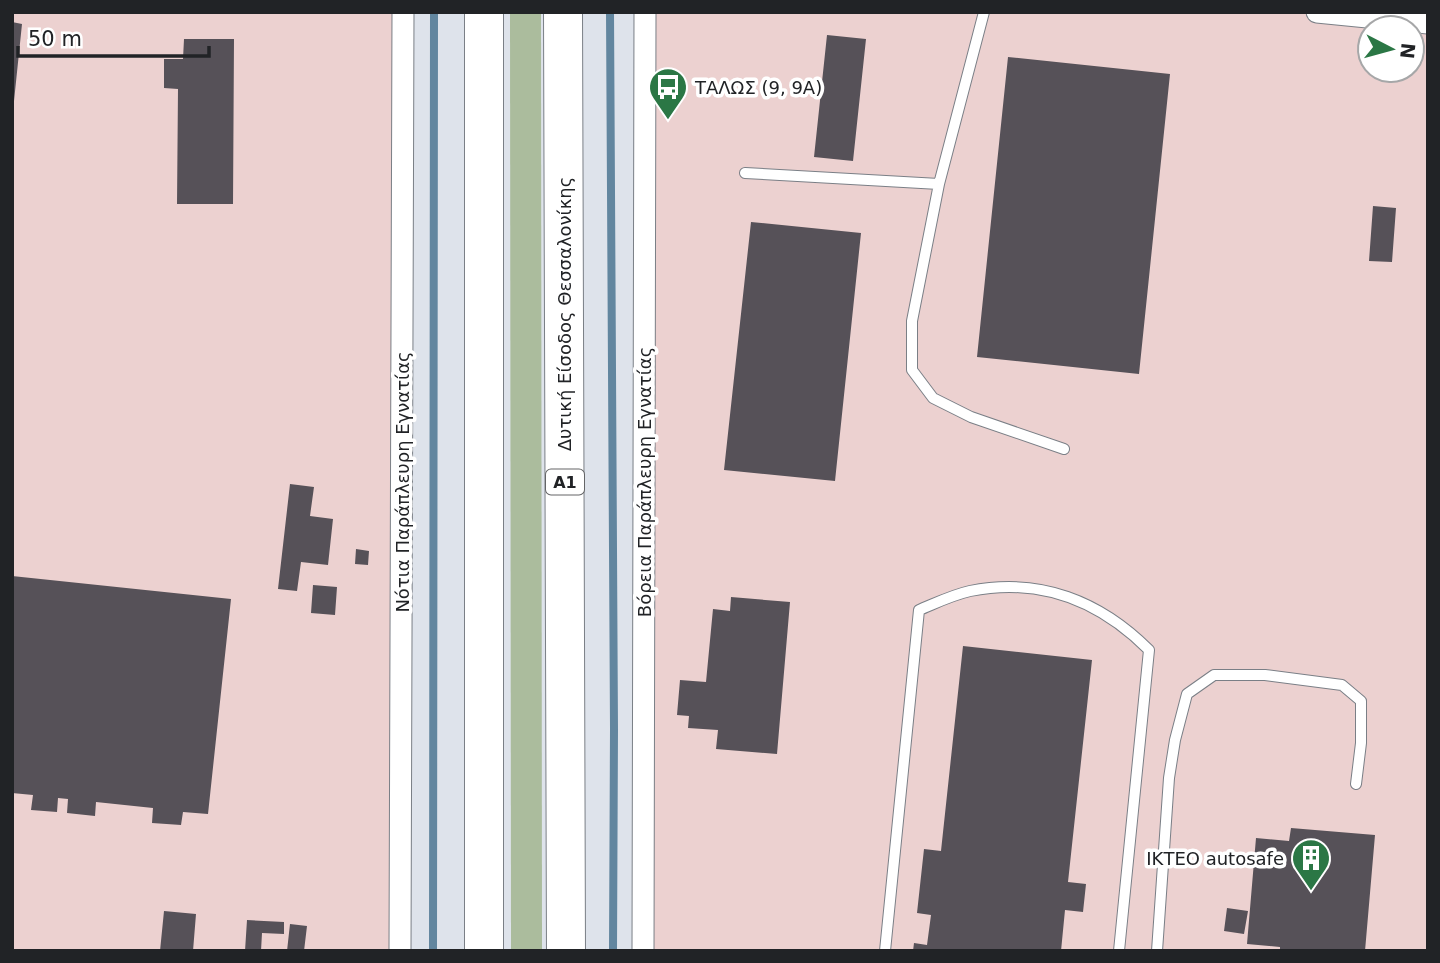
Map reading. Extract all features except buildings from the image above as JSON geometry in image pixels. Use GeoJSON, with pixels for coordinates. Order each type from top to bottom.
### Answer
{"type":"FeatureCollection","features":[{"type":"Feature","properties":{"kind":"highway"},"geometry":{"type":"LineString","coordinates":[[484,12],[484,951]]}},
{"type":"Feature","properties":{"kind":"highway","name":"Δυτική Είσοδος Θεσσαλονίκης"},"geometry":{"type":"LineString","coordinates":[[563,12],[566,951]]}},
{"type":"Feature","properties":{"kind":"street","name":"Νότια Παράπλευρη Εγνατίας"},"geometry":{"type":"LineString","coordinates":[[400,951],[403,12]]}},
{"type":"Feature","properties":{"kind":"street","name":"Βόρεια Παράπλευρη Εγνατίας"},"geometry":{"type":"LineString","coordinates":[[643,951],[645,12]]}},
{"type":"Feature","properties":{"kind":"street"},"geometry":{"type":"LineString","coordinates":[[1317,12],[1357,14]]}},
{"type":"Feature","properties":{"kind":"lane"},"geometry":{"type":"LineString","coordinates":[[984,12],[939,184],[912,321],[912,370],[933,398],[971,417],[1064,449]]}},
{"type":"Feature","properties":{"kind":"lane"},"geometry":{"type":"LineString","coordinates":[[745,173],[939,184]]}},
{"type":"Feature","properties":{"kind":"lane"},"geometry":{"type":"LineString","coordinates":[[885,951],[919,610],[969,591],[996,587],[1023,587],[1072,598],[1114,619],[1133,633],[1149,650],[1119,951]]}},
{"type":"Feature","properties":{"kind":"lane"},"geometry":{"type":"LineString","coordinates":[[1157,951],[1169,778],[1187,694],[1214,675],[1265,675],[1342,685],[1361,701],[1361,743],[1356,784]]}},
{"type":"Feature","properties":{"kind":"shaded area"},"geometry":{"type":"Polygon","coordinates":[[[12,12],[403,12],[400,951],[12,951],[12,12]]]}},
{"type":"Feature","properties":{"kind":"shaded area"},"geometry":{"type":"Polygon","coordinates":[[[653,12],[1428,12],[1428,951],[653,951],[653,12]]]}},
{"type":"Feature","properties":{"kind":"green space"},"geometry":{"type":"Polygon","coordinates":[[[510,12],[541,12],[542,951],[511,951],[510,12]]]}},
{"type":"Feature","properties":{"kind":"waterway"},"geometry":{"type":"LineString","coordinates":[[433,951],[434,12]]}},
{"type":"Feature","properties":{"kind":"waterway"},"geometry":{"type":"LineString","coordinates":[[610,12],[613,951]]}},
{"type":"Feature","properties":{"kind":"place","name":"ΤΑΛΩΣ (9, 9Α)"},"geometry":{"type":"Point","coordinates":[668,121]}},
{"type":"Feature","properties":{"kind":"place","name":"ΙΚΤΕΟ autosafe"},"geometry":{"type":"Point","coordinates":[1311,892]}}]}
